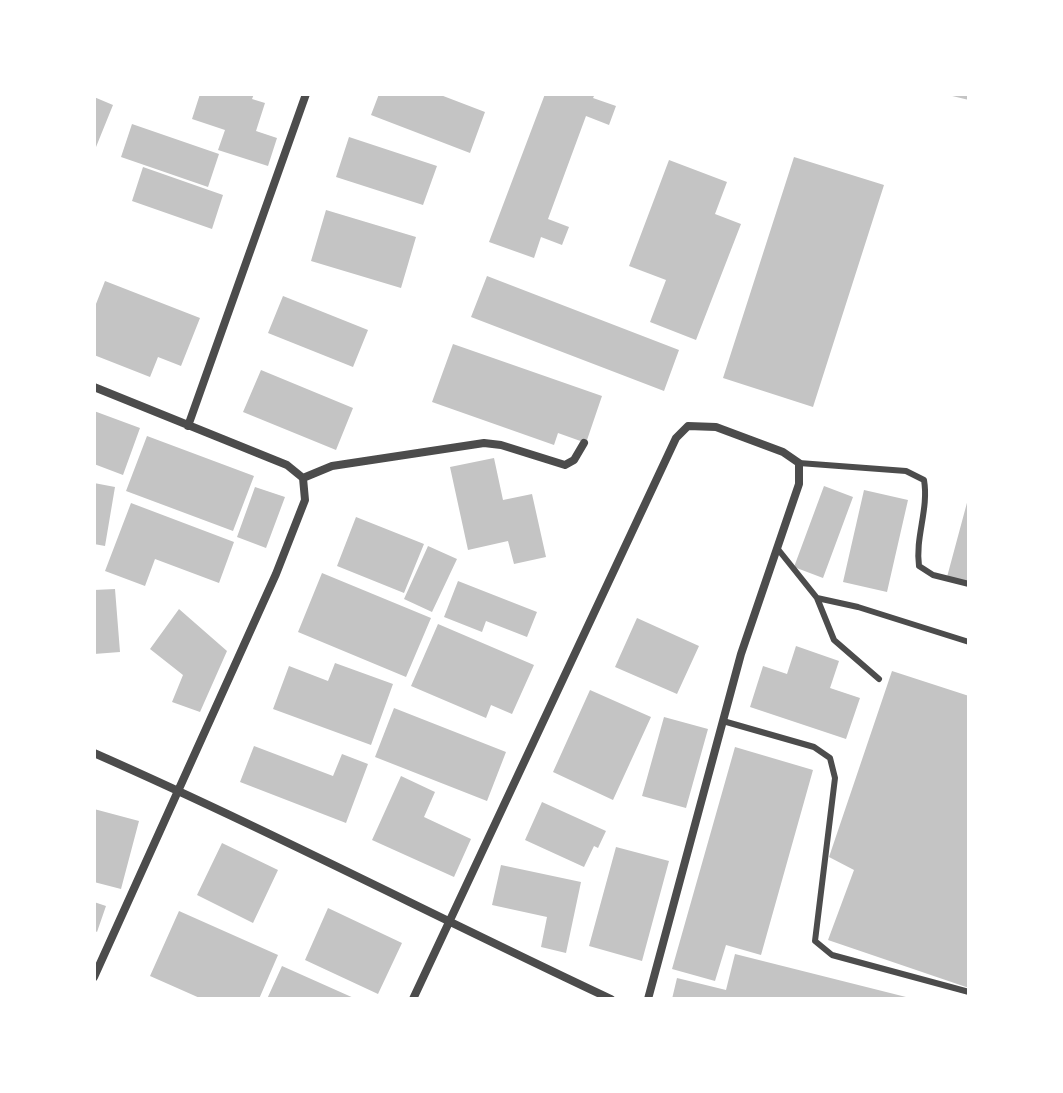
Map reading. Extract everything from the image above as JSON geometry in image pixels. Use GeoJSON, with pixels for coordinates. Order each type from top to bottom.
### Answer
{"type":"FeatureCollection","features":[{"type":"Feature","properties":{"kind":"street"},"geometry":{"type":"LineString","coordinates":[[188,426],[306,94]]}},
{"type":"Feature","properties":{"kind":"street"},"geometry":{"type":"LineString","coordinates":[[94,387],[287,465],[303,478],[305,500],[276,574],[94,977]]}},
{"type":"Feature","properties":{"kind":"street"},"geometry":{"type":"LineString","coordinates":[[413,999],[676,438],[688,426],[716,427],[783,452],[799,463],[799,484],[741,654],[648,999]]}},
{"type":"Feature","properties":{"kind":"street"},"geometry":{"type":"LineString","coordinates":[[303,478],[332,466],[484,443],[501,445],[565,465],[574,460],[584,443]]}},
{"type":"Feature","properties":{"kind":"street"},"geometry":{"type":"LineString","coordinates":[[94,753],[178,790],[611,999]]}},
{"type":"Feature","properties":{"kind":"lane"},"geometry":{"type":"LineString","coordinates":[[799,463],[906,471],[924,480],[926,495],[917,550],[919,566],[933,575],[969,584]]}},
{"type":"Feature","properties":{"kind":"lane"},"geometry":{"type":"LineString","coordinates":[[777,548],[817,598],[834,640],[879,679]]}},
{"type":"Feature","properties":{"kind":"lane"},"geometry":{"type":"LineString","coordinates":[[817,598],[858,607],[969,642]]}},
{"type":"Feature","properties":{"kind":"lane"},"geometry":{"type":"LineString","coordinates":[[723,721],[814,747],[830,758],[835,778],[815,941],[832,955],[969,992]]}},
{"type":"Feature","properties":{"kind":"building"},"geometry":{"type":"Polygon","coordinates":[[[200,94],[254,94],[252,99],[265,103],[256,131],[277,138],[268,166],[218,150],[225,130],[192,119],[200,94]]]}},
{"type":"Feature","properties":{"kind":"building"},"geometry":{"type":"Polygon","coordinates":[[[379,94],[438,94],[485,112],[470,153],[371,115],[379,94]]]}},
{"type":"Feature","properties":{"kind":"building"},"geometry":{"type":"Polygon","coordinates":[[[545,94],[595,94],[593,98],[616,106],[609,125],[586,116],[548,219],[569,227],[562,245],[541,237],[534,258],[489,242],[545,94]]]}},
{"type":"Feature","properties":{"kind":"building"},"geometry":{"type":"Polygon","coordinates":[[[969,94],[969,100],[948,95],[969,94]]]}},
{"type":"Feature","properties":{"kind":"building"},"geometry":{"type":"Polygon","coordinates":[[[94,97],[113,105],[94,152],[94,97]]]}},
{"type":"Feature","properties":{"kind":"building"},"geometry":{"type":"Polygon","coordinates":[[[132,124],[219,154],[208,187],[121,157],[132,124]]]}},
{"type":"Feature","properties":{"kind":"building"},"geometry":{"type":"Polygon","coordinates":[[[349,137],[437,166],[423,205],[336,177],[349,137]]]}},
{"type":"Feature","properties":{"kind":"building"},"geometry":{"type":"Polygon","coordinates":[[[794,157],[884,185],[813,407],[723,378],[794,157]]]}},
{"type":"Feature","properties":{"kind":"building"},"geometry":{"type":"Polygon","coordinates":[[[669,160],[727,182],[715,214],[741,224],[696,340],[650,322],[666,280],[629,266],[669,160]]]}},
{"type":"Feature","properties":{"kind":"building"},"geometry":{"type":"Polygon","coordinates":[[[143,167],[223,195],[212,229],[132,201],[143,167]]]}},
{"type":"Feature","properties":{"kind":"building"},"geometry":{"type":"Polygon","coordinates":[[[326,210],[416,237],[401,288],[311,261],[326,210]]]}},
{"type":"Feature","properties":{"kind":"building"},"geometry":{"type":"Polygon","coordinates":[[[487,276],[679,350],[664,391],[471,317],[487,276]]]}},
{"type":"Feature","properties":{"kind":"building"},"geometry":{"type":"Polygon","coordinates":[[[105,281],[200,318],[181,366],[158,357],[150,377],[94,355],[94,309],[105,281]]]}},
{"type":"Feature","properties":{"kind":"building"},"geometry":{"type":"Polygon","coordinates":[[[283,296],[368,330],[353,367],[268,333],[283,296]]]}},
{"type":"Feature","properties":{"kind":"building"},"geometry":{"type":"Polygon","coordinates":[[[453,344],[602,396],[586,443],[558,433],[554,445],[432,402],[453,344]]]}},
{"type":"Feature","properties":{"kind":"building"},"geometry":{"type":"Polygon","coordinates":[[[261,370],[353,408],[336,450],[243,412],[261,370]]]}},
{"type":"Feature","properties":{"kind":"building"},"geometry":{"type":"Polygon","coordinates":[[[94,411],[140,428],[123,475],[94,464],[94,411]]]}},
{"type":"Feature","properties":{"kind":"building"},"geometry":{"type":"Polygon","coordinates":[[[147,436],[254,476],[233,531],[126,491],[147,436]]]}},
{"type":"Feature","properties":{"kind":"building"},"geometry":{"type":"Polygon","coordinates":[[[494,458],[503,500],[532,494],[546,557],[514,564],[508,541],[468,550],[450,467],[494,458]]]}},
{"type":"Feature","properties":{"kind":"building"},"geometry":{"type":"Polygon","coordinates":[[[94,483],[115,487],[105,546],[94,544],[94,483]]]}},
{"type":"Feature","properties":{"kind":"building"},"geometry":{"type":"Polygon","coordinates":[[[824,486],[853,497],[823,578],[794,567],[824,486]]]}},
{"type":"Feature","properties":{"kind":"building"},"geometry":{"type":"Polygon","coordinates":[[[255,487],[285,497],[266,548],[237,537],[255,487]]]}},
{"type":"Feature","properties":{"kind":"building"},"geometry":{"type":"Polygon","coordinates":[[[864,490],[908,500],[887,592],[843,582],[864,490]]]}},
{"type":"Feature","properties":{"kind":"building"},"geometry":{"type":"Polygon","coordinates":[[[969,499],[969,583],[947,577],[969,499]]]}},
{"type":"Feature","properties":{"kind":"building"},"geometry":{"type":"Polygon","coordinates":[[[131,503],[234,542],[219,583],[155,559],[145,586],[105,571],[131,503]]]}},
{"type":"Feature","properties":{"kind":"building"},"geometry":{"type":"Polygon","coordinates":[[[356,517],[424,544],[404,593],[337,566],[356,517]]]}},
{"type":"Feature","properties":{"kind":"building"},"geometry":{"type":"Polygon","coordinates":[[[428,546],[457,559],[432,612],[404,599],[428,546]]]}},
{"type":"Feature","properties":{"kind":"building"},"geometry":{"type":"Polygon","coordinates":[[[322,573],[431,618],[406,677],[298,632],[322,573]]]}},
{"type":"Feature","properties":{"kind":"building"},"geometry":{"type":"Polygon","coordinates":[[[458,581],[537,612],[527,637],[486,621],[482,632],[444,617],[458,581]]]}},
{"type":"Feature","properties":{"kind":"building"},"geometry":{"type":"Polygon","coordinates":[[[115,589],[120,652],[94,654],[94,590],[115,589]]]}},
{"type":"Feature","properties":{"kind":"building"},"geometry":{"type":"Polygon","coordinates":[[[179,609],[227,651],[200,712],[172,702],[183,675],[150,649],[179,609]]]}},
{"type":"Feature","properties":{"kind":"building"},"geometry":{"type":"Polygon","coordinates":[[[637,618],[699,646],[677,694],[615,667],[637,618]]]}},
{"type":"Feature","properties":{"kind":"building"},"geometry":{"type":"Polygon","coordinates":[[[438,624],[534,665],[512,714],[491,705],[486,718],[411,686],[438,624]]]}},
{"type":"Feature","properties":{"kind":"building"},"geometry":{"type":"Polygon","coordinates":[[[796,646],[839,661],[830,688],[860,698],[846,739],[750,707],[763,666],[787,674],[796,646]]]}},
{"type":"Feature","properties":{"kind":"building"},"geometry":{"type":"Polygon","coordinates":[[[335,663],[393,684],[371,745],[273,709],[289,666],[328,681],[335,663]]]}},
{"type":"Feature","properties":{"kind":"building"},"geometry":{"type":"Polygon","coordinates":[[[892,671],[969,696],[969,988],[828,940],[854,870],[829,857],[892,671]]]}},
{"type":"Feature","properties":{"kind":"building"},"geometry":{"type":"Polygon","coordinates":[[[590,690],[651,717],[613,800],[553,772],[590,690]]]}},
{"type":"Feature","properties":{"kind":"building"},"geometry":{"type":"Polygon","coordinates":[[[394,708],[506,752],[487,801],[375,757],[394,708]]]}},
{"type":"Feature","properties":{"kind":"building"},"geometry":{"type":"Polygon","coordinates":[[[664,717],[708,729],[686,808],[642,796],[664,717]]]}},
{"type":"Feature","properties":{"kind":"building"},"geometry":{"type":"Polygon","coordinates":[[[254,746],[333,776],[342,754],[368,764],[346,823],[240,782],[254,746]]]}},
{"type":"Feature","properties":{"kind":"building"},"geometry":{"type":"Polygon","coordinates":[[[735,747],[813,770],[761,955],[726,945],[715,981],[672,969],[735,747]]]}},
{"type":"Feature","properties":{"kind":"building"},"geometry":{"type":"Polygon","coordinates":[[[401,776],[435,792],[424,817],[471,839],[454,877],[372,840],[401,776]]]}},
{"type":"Feature","properties":{"kind":"building"},"geometry":{"type":"Polygon","coordinates":[[[542,802],[606,831],[598,848],[594,846],[584,867],[525,840],[542,802]]]}},
{"type":"Feature","properties":{"kind":"building"},"geometry":{"type":"Polygon","coordinates":[[[94,809],[139,821],[121,889],[94,882],[94,809]]]}},
{"type":"Feature","properties":{"kind":"building"},"geometry":{"type":"Polygon","coordinates":[[[222,843],[278,870],[253,923],[197,895],[222,843]]]}},
{"type":"Feature","properties":{"kind":"building"},"geometry":{"type":"Polygon","coordinates":[[[616,847],[669,861],[642,961],[589,946],[616,847]]]}},
{"type":"Feature","properties":{"kind":"building"},"geometry":{"type":"Polygon","coordinates":[[[501,865],[581,882],[566,953],[541,947],[547,917],[492,905],[501,865]]]}},
{"type":"Feature","properties":{"kind":"building"},"geometry":{"type":"Polygon","coordinates":[[[94,902],[106,906],[97,932],[94,930],[94,902]]]}},
{"type":"Feature","properties":{"kind":"building"},"geometry":{"type":"Polygon","coordinates":[[[328,908],[402,943],[378,994],[305,960],[328,908]]]}},
{"type":"Feature","properties":{"kind":"building"},"geometry":{"type":"Polygon","coordinates":[[[179,911],[278,955],[259,999],[202,999],[150,976],[179,911]]]}},
{"type":"Feature","properties":{"kind":"building"},"geometry":{"type":"Polygon","coordinates":[[[735,954],[910,999],[672,999],[677,978],[726,990],[735,954]]]}},
{"type":"Feature","properties":{"kind":"building"},"geometry":{"type":"Polygon","coordinates":[[[282,966],[356,999],[267,999],[282,966]]]}}]}
